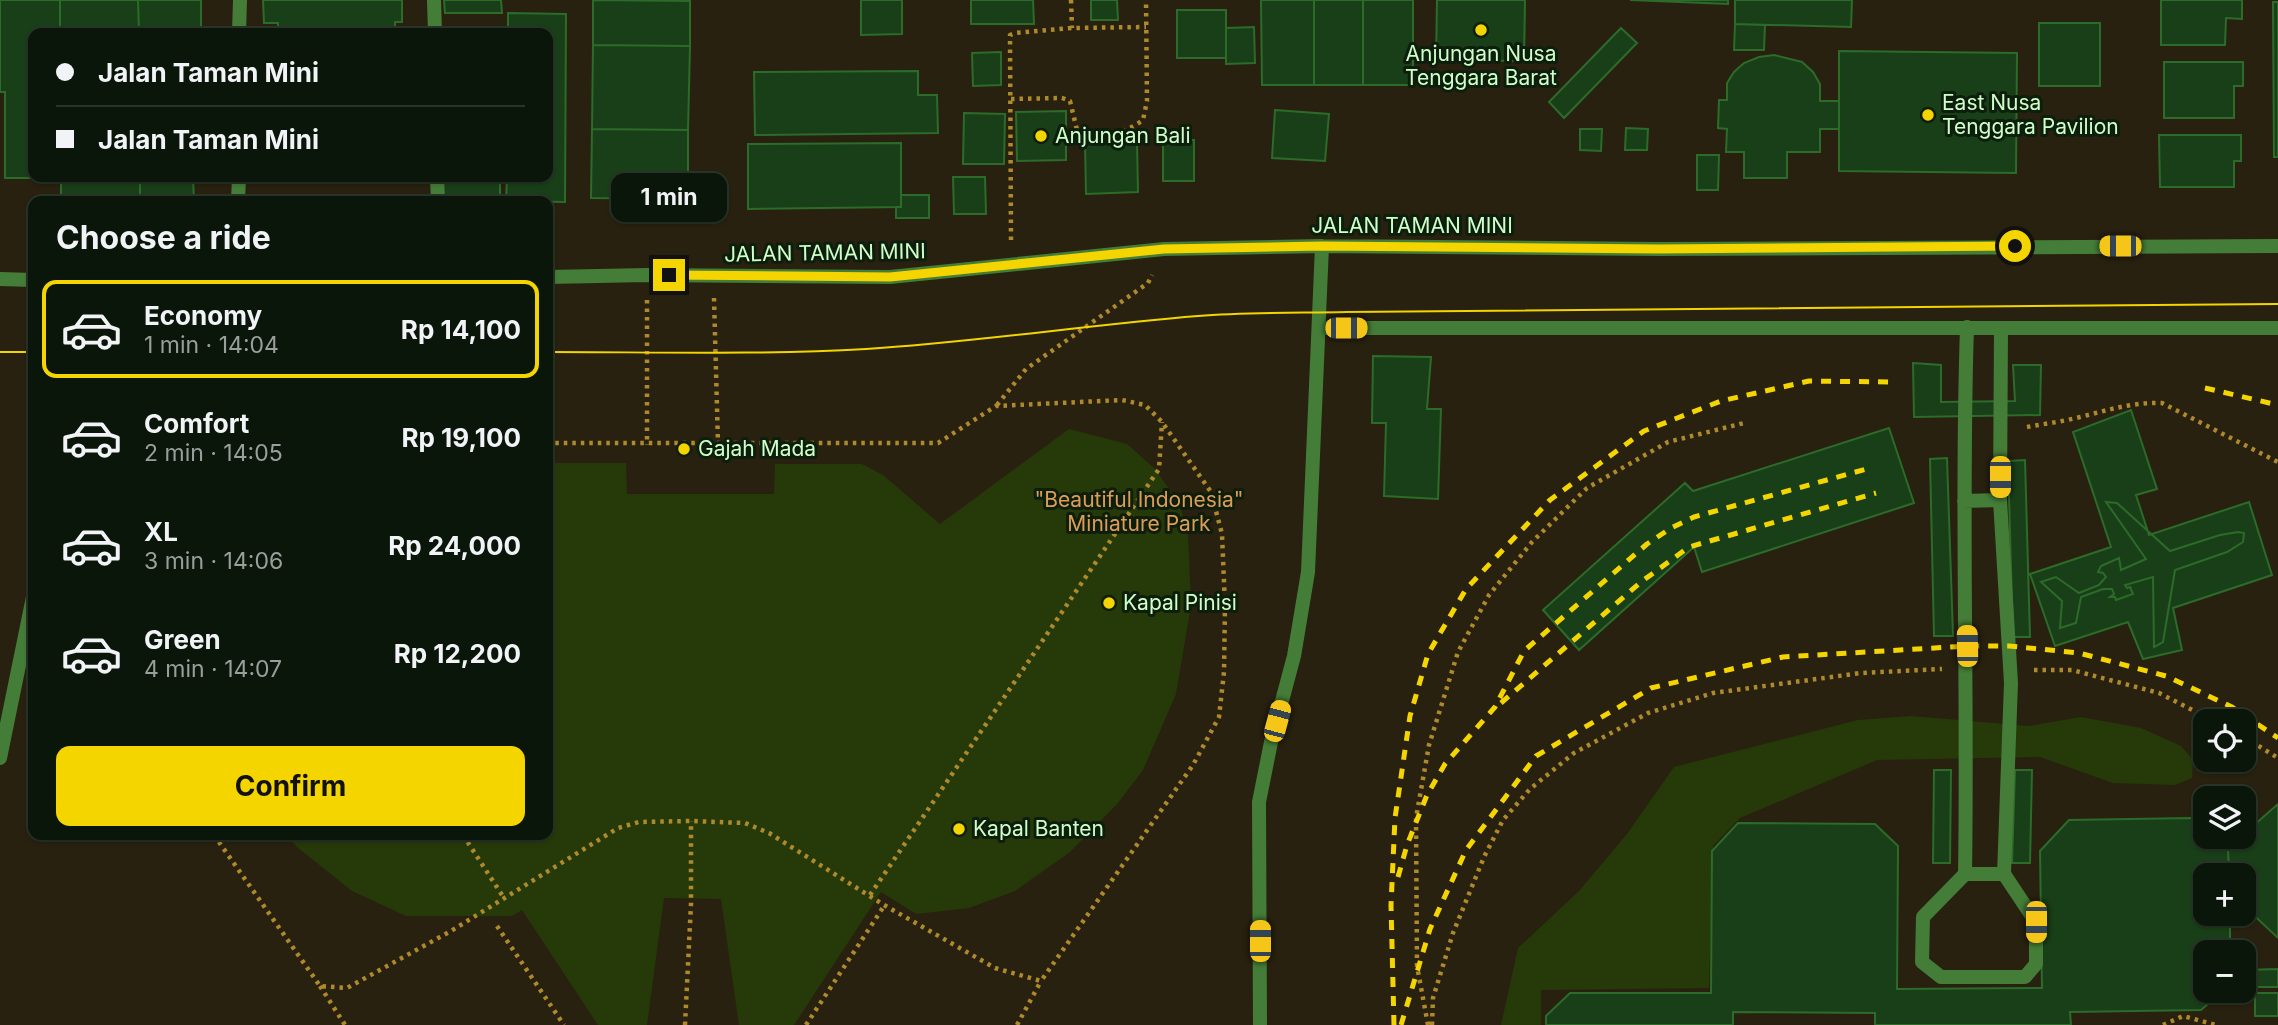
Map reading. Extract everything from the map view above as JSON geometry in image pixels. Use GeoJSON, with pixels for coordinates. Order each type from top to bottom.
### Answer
{"type":"FeatureCollection","features":[{"type":"Feature","properties":{"kind":"lane"},"geometry":{"type":"LineString","coordinates":[[239,28],[240,0]]}},
{"type":"Feature","properties":{"kind":"lane"},"geometry":{"type":"LineString","coordinates":[[434,0],[435,28]]}},
{"type":"Feature","properties":{"kind":"lane"},"geometry":{"type":"LineString","coordinates":[[1260,1025],[1259,802],[1271,742],[1294,656],[1308,572],[1322,246]]}},
{"type":"Feature","properties":{"kind":"lane","name":"JALAN TAMAN MINI"},"geometry":{"type":"LineString","coordinates":[[553,277],[890,277],[1164,249],[1322,246],[1659,249],[2278,246]]}},
{"type":"Feature","properties":{"kind":"lane"},"geometry":{"type":"LineString","coordinates":[[0,279],[28,279]]}},
{"type":"Feature","properties":{"kind":"lane"},"geometry":{"type":"LineString","coordinates":[[1967,327],[1964,431],[1967,675],[1965,874],[1923,917],[1922,962],[1941,977],[2025,977],[2036,964],[2036,922],[2004,874],[2011,676],[2000,500],[2001,328]]}},
{"type":"Feature","properties":{"kind":"lane"},"geometry":{"type":"LineString","coordinates":[[1319,328],[2278,328]]}},
{"type":"Feature","properties":{"kind":"lane"},"geometry":{"type":"LineString","coordinates":[[1964,501],[2000,500]]}},
{"type":"Feature","properties":{"kind":"lane"},"geometry":{"type":"LineString","coordinates":[[0,758],[28,621]]}},
{"type":"Feature","properties":{"kind":"lane"},"geometry":{"type":"LineString","coordinates":[[1965,874],[2004,874]]}},
{"type":"Feature","properties":{"kind":"path"},"geometry":{"type":"LineString","coordinates":[[1071,0],[1072,28]]}},
{"type":"Feature","properties":{"kind":"path"},"geometry":{"type":"LineString","coordinates":[[1010,99],[1062,98],[1070,101],[1077,131],[1084,134],[1111,134],[1131,129],[1143,120],[1147,101],[1146,0]]}},
{"type":"Feature","properties":{"kind":"path"},"geometry":{"type":"LineString","coordinates":[[1011,263],[1010,35],[1072,28],[1146,27]]}},
{"type":"Feature","properties":{"kind":"path"},"geometry":{"type":"LineString","coordinates":[[553,443],[938,443],[996,406],[1026,369],[1148,283],[1164,249]]}},
{"type":"Feature","properties":{"kind":"path"},"geometry":{"type":"LineString","coordinates":[[647,275],[647,444]]}},
{"type":"Feature","properties":{"kind":"path"},"geometry":{"type":"LineString","coordinates":[[714,277],[718,444]]}},
{"type":"Feature","properties":{"kind":"path"},"geometry":{"type":"LineString","coordinates":[[996,406],[1122,400],[1144,405],[1162,422],[1211,492],[1222,534],[1224,672],[1219,717],[1193,765],[1041,981],[1017,1025]]}},
{"type":"Feature","properties":{"kind":"path"},"geometry":{"type":"LineString","coordinates":[[1999,431],[2073,419],[2143,402],[2162,403],[2278,463]]}},
{"type":"Feature","properties":{"kind":"path"},"geometry":{"type":"LineString","coordinates":[[870,895],[1159,469],[1162,422]]}},
{"type":"Feature","properties":{"kind":"path"},"geometry":{"type":"LineString","coordinates":[[1430,1025],[1417,966],[1416,818],[1429,745],[1464,640],[1497,584],[1532,542],[1587,488],[1668,442],[1744,423]]}},
{"type":"Feature","properties":{"kind":"path"},"geometry":{"type":"LineString","coordinates":[[2011,676],[2071,670],[2159,692],[2193,710]]}},
{"type":"Feature","properties":{"kind":"path"},"geometry":{"type":"LineString","coordinates":[[1430,1025],[1433,998],[1453,933],[1503,820],[1530,789],[1574,752],[1648,713],[1713,692],[1861,673],[1967,675]]}},
{"type":"Feature","properties":{"kind":"path"},"geometry":{"type":"LineString","coordinates":[[2256,744],[2278,758]]}},
{"type":"Feature","properties":{"kind":"path"},"geometry":{"type":"LineString","coordinates":[[320,986],[347,988],[451,931],[618,828],[639,822],[691,821],[745,824],[769,833],[884,905],[995,968],[1041,981]]}},
{"type":"Feature","properties":{"kind":"path"},"geometry":{"type":"LineString","coordinates":[[685,1025],[691,904],[691,821]]}},
{"type":"Feature","properties":{"kind":"path"},"geometry":{"type":"LineString","coordinates":[[218,840],[345,1025]]}},
{"type":"Feature","properties":{"kind":"path"},"geometry":{"type":"LineString","coordinates":[[466,840],[504,898]]}},
{"type":"Feature","properties":{"kind":"path"},"geometry":{"type":"LineString","coordinates":[[806,1025],[884,905]]}},
{"type":"Feature","properties":{"kind":"path"},"geometry":{"type":"LineString","coordinates":[[497,926],[564,1025]]}},
{"type":"Feature","properties":{"kind":"path"},"geometry":{"type":"LineString","coordinates":[[2163,1025],[2183,1016],[2216,1025]]}},
{"type":"Feature","properties":{"kind":"green space","name":"\"Beautiful Indonesia\" Miniature Park"},"geometry":{"type":"Polygon","coordinates":[[[0,0],[2278,0],[2278,1025],[0,1025],[0,0]]]}},
{"type":"Feature","properties":{"kind":"shaded area"},"geometry":{"type":"Polygon","coordinates":[[[1069,429],[1127,444],[1155,469],[1179,503],[1188,534],[1191,605],[1176,694],[1143,770],[1118,803],[1070,852],[1015,891],[969,908],[916,914],[881,892],[794,1025],[739,1025],[721,899],[664,898],[647,1025],[598,1025],[522,910],[512,916],[406,916],[352,891],[291,840],[553,840],[553,463],[626,463],[627,494],[774,494],[775,464],[862,464],[883,475],[940,524],[1069,429]]]}},
{"type":"Feature","properties":{"kind":"shaded area"},"geometry":{"type":"Polygon","coordinates":[[[1911,716],[2029,726],[2081,717],[2141,728],[2181,746],[2193,760],[2192,778],[2175,785],[2113,783],[2040,757],[1877,760],[1740,818],[1713,846],[1709,988],[1541,990],[1541,1025],[1501,1025],[1518,948],[1579,891],[1627,834],[1674,767],[1858,720],[1911,716]]]}},
{"type":"Feature","properties":{"kind":"building"},"geometry":{"type":"Polygon","coordinates":[[[0,0],[60,0],[60,28],[28,28],[28,178],[5,178],[5,92],[0,92],[0,0]]]}},
{"type":"Feature","properties":{"kind":"building"},"geometry":{"type":"Polygon","coordinates":[[[60,0],[138,0],[139,28],[60,28],[60,0]]]}},
{"type":"Feature","properties":{"kind":"building"},"geometry":{"type":"Polygon","coordinates":[[[138,0],[201,0],[201,28],[139,28],[138,0]]]}},
{"type":"Feature","properties":{"kind":"building"},"geometry":{"type":"Polygon","coordinates":[[[263,0],[402,0],[402,22],[395,22],[395,28],[278,28],[278,23],[264,23],[263,0]]]}},
{"type":"Feature","properties":{"kind":"building"},"geometry":{"type":"Polygon","coordinates":[[[444,0],[501,0],[502,13],[445,13],[444,0]]]}},
{"type":"Feature","properties":{"kind":"building"},"geometry":{"type":"Polygon","coordinates":[[[593,0],[690,1],[690,46],[593,45],[593,0]]]}},
{"type":"Feature","properties":{"kind":"building"},"geometry":{"type":"Polygon","coordinates":[[[861,0],[902,0],[902,34],[861,35],[861,0]]]}},
{"type":"Feature","properties":{"kind":"building"},"geometry":{"type":"Polygon","coordinates":[[[971,0],[1033,0],[1034,24],[971,24],[971,0]]]}},
{"type":"Feature","properties":{"kind":"building"},"geometry":{"type":"Polygon","coordinates":[[[1091,0],[1117,0],[1118,20],[1091,20],[1091,0]]]}},
{"type":"Feature","properties":{"kind":"building"},"geometry":{"type":"Polygon","coordinates":[[[1261,0],[1314,0],[1314,85],[1262,85],[1261,0]]]}},
{"type":"Feature","properties":{"kind":"building"},"geometry":{"type":"Polygon","coordinates":[[[1314,0],[1363,0],[1363,85],[1314,85],[1314,0]]]}},
{"type":"Feature","properties":{"kind":"building"},"geometry":{"type":"Polygon","coordinates":[[[1363,0],[1413,0],[1413,85],[1363,85],[1363,0]]]}},
{"type":"Feature","properties":{"kind":"building","name":"Anjungan Nusa Tenggara Barat"},"geometry":{"type":"Polygon","coordinates":[[[1437,0],[1525,0],[1524,61],[1436,60],[1437,0]]]}},
{"type":"Feature","properties":{"kind":"building"},"geometry":{"type":"Polygon","coordinates":[[[1630,0],[1728,0],[1728,4],[1630,0]]]}},
{"type":"Feature","properties":{"kind":"building"},"geometry":{"type":"Polygon","coordinates":[[[1735,0],[1852,0],[1851,27],[1735,24],[1735,0]]]}},
{"type":"Feature","properties":{"kind":"building"},"geometry":{"type":"Polygon","coordinates":[[[2161,0],[2242,0],[2242,19],[2226,18],[2225,45],[2161,45],[2161,0]]]}},
{"type":"Feature","properties":{"kind":"building"},"geometry":{"type":"Polygon","coordinates":[[[2273,2],[2278,2],[2278,157],[2274,157],[2273,2]]]}},
{"type":"Feature","properties":{"kind":"building"},"geometry":{"type":"Polygon","coordinates":[[[1177,10],[1226,10],[1226,58],[1177,58],[1177,10]]]}},
{"type":"Feature","properties":{"kind":"building"},"geometry":{"type":"Polygon","coordinates":[[[508,13],[566,14],[565,202],[553,202],[553,196],[506,196],[507,182],[553,182],[553,28],[508,28],[508,13]]]}},
{"type":"Feature","properties":{"kind":"building"},"geometry":{"type":"Polygon","coordinates":[[[2039,23],[2100,23],[2100,86],[2039,86],[2039,23]]]}},
{"type":"Feature","properties":{"kind":"building"},"geometry":{"type":"Polygon","coordinates":[[[1735,24],[1765,25],[1764,50],[1734,50],[1735,24]]]}},
{"type":"Feature","properties":{"kind":"building"},"geometry":{"type":"Polygon","coordinates":[[[1254,27],[1255,63],[1226,64],[1226,28],[1254,27]]]}},
{"type":"Feature","properties":{"kind":"building"},"geometry":{"type":"Polygon","coordinates":[[[1621,28],[1637,43],[1564,118],[1549,102],[1621,28]]]}},
{"type":"Feature","properties":{"kind":"building"},"geometry":{"type":"Polygon","coordinates":[[[593,45],[690,46],[688,130],[592,129],[593,45]]]}},
{"type":"Feature","properties":{"kind":"building","name":"East Nusa Tenggara Pavilion"},"geometry":{"type":"Polygon","coordinates":[[[1839,51],[2017,53],[2016,173],[1839,171],[1839,51]]]}},
{"type":"Feature","properties":{"kind":"building"},"geometry":{"type":"Polygon","coordinates":[[[1001,52],[1001,85],[973,86],[972,53],[1001,52]]]}},
{"type":"Feature","properties":{"kind":"building"},"geometry":{"type":"Polygon","coordinates":[[[1774,55],[1802,62],[1813,72],[1820,84],[1820,101],[1839,101],[1839,129],[1820,129],[1820,152],[1787,152],[1787,178],[1744,178],[1744,152],[1726,152],[1727,129],[1718,128],[1719,100],[1727,100],[1727,83],[1744,63],[1774,55]]]}},
{"type":"Feature","properties":{"kind":"building"},"geometry":{"type":"Polygon","coordinates":[[[2164,62],[2243,62],[2243,86],[2234,86],[2234,118],[2164,118],[2164,62]]]}},
{"type":"Feature","properties":{"kind":"building"},"geometry":{"type":"Polygon","coordinates":[[[918,71],[918,95],[937,95],[938,133],[755,135],[754,72],[918,71]]]}},
{"type":"Feature","properties":{"kind":"building"},"geometry":{"type":"Polygon","coordinates":[[[1275,110],[1329,114],[1325,161],[1272,158],[1275,110]]]}},
{"type":"Feature","properties":{"kind":"building","name":"Anjungan Bali"},"geometry":{"type":"Polygon","coordinates":[[[1066,111],[1066,160],[1017,161],[1016,112],[1066,111]]]}},
{"type":"Feature","properties":{"kind":"building"},"geometry":{"type":"Polygon","coordinates":[[[964,113],[1005,114],[1004,164],[963,164],[964,113]]]}},
{"type":"Feature","properties":{"kind":"building"},"geometry":{"type":"Polygon","coordinates":[[[1626,128],[1648,129],[1647,150],[1625,150],[1626,128]]]}},
{"type":"Feature","properties":{"kind":"building"},"geometry":{"type":"Polygon","coordinates":[[[592,129],[688,130],[688,199],[591,198],[592,129]]]}},
{"type":"Feature","properties":{"kind":"building"},"geometry":{"type":"Polygon","coordinates":[[[1580,129],[1602,129],[1601,151],[1580,150],[1580,129]]]}},
{"type":"Feature","properties":{"kind":"building"},"geometry":{"type":"Polygon","coordinates":[[[2159,135],[2241,135],[2241,161],[2234,161],[2234,187],[2160,187],[2159,135]]]}},
{"type":"Feature","properties":{"kind":"building"},"geometry":{"type":"Polygon","coordinates":[[[1163,140],[1194,140],[1194,181],[1163,181],[1163,140]]]}},
{"type":"Feature","properties":{"kind":"building"},"geometry":{"type":"Polygon","coordinates":[[[1137,141],[1138,192],[1086,194],[1085,143],[1137,141]]]}},
{"type":"Feature","properties":{"kind":"building"},"geometry":{"type":"Polygon","coordinates":[[[901,143],[901,207],[748,209],[748,144],[901,143]]]}},
{"type":"Feature","properties":{"kind":"building"},"geometry":{"type":"Polygon","coordinates":[[[1697,155],[1719,155],[1718,190],[1697,190],[1697,155]]]}},
{"type":"Feature","properties":{"kind":"building"},"geometry":{"type":"Polygon","coordinates":[[[953,177],[985,177],[986,214],[954,214],[953,177]]]}},
{"type":"Feature","properties":{"kind":"building"},"geometry":{"type":"Polygon","coordinates":[[[61,182],[140,182],[140,196],[61,196],[61,182]]]}},
{"type":"Feature","properties":{"kind":"building"},"geometry":{"type":"Polygon","coordinates":[[[140,182],[193,182],[194,196],[140,196],[140,182]]]}},
{"type":"Feature","properties":{"kind":"building"},"geometry":{"type":"Polygon","coordinates":[[[442,182],[500,182],[500,196],[442,196],[442,182]]]}},
{"type":"Feature","properties":{"kind":"building"},"geometry":{"type":"Polygon","coordinates":[[[901,195],[929,195],[929,218],[896,218],[896,207],[901,207],[901,195]]]}},
{"type":"Feature","properties":{"kind":"building"},"geometry":{"type":"Polygon","coordinates":[[[1373,356],[1431,357],[1427,409],[1441,409],[1438,499],[1384,496],[1386,423],[1372,423],[1373,356]]]}},
{"type":"Feature","properties":{"kind":"building"},"geometry":{"type":"Polygon","coordinates":[[[1913,363],[1941,365],[1941,402],[2015,401],[2013,365],[2041,365],[2040,415],[1914,417],[1913,363]]]}},
{"type":"Feature","properties":{"kind":"building"},"geometry":{"type":"Polygon","coordinates":[[[2131,410],[2157,489],[2136,495],[2149,535],[2249,502],[2272,575],[2173,608],[2182,650],[2143,659],[2128,622],[2055,646],[2030,574],[2111,547],[2073,432],[2131,410]]]}},
{"type":"Feature","properties":{"kind":"building"},"geometry":{"type":"Polygon","coordinates":[[[1889,428],[1914,503],[1702,572],[1694,547],[1579,650],[1543,610],[1685,483],[1693,491],[1889,428]]]}},
{"type":"Feature","properties":{"kind":"building"},"geometry":{"type":"Polygon","coordinates":[[[1947,458],[1953,636],[1934,636],[1930,459],[1947,458]]]}},
{"type":"Feature","properties":{"kind":"building"},"geometry":{"type":"Polygon","coordinates":[[[2025,460],[2030,637],[2013,637],[2008,461],[2025,460]]]}},
{"type":"Feature","properties":{"kind":"building"},"geometry":{"type":"Polygon","coordinates":[[[2106,502],[2117,503],[2170,551],[2220,535],[2244,533],[2243,542],[2227,552],[2175,570],[2163,642],[2154,647],[2153,577],[2125,585],[2130,587],[2133,594],[2116,600],[2115,597],[2110,597],[2114,594],[2112,589],[2103,589],[2081,597],[2076,623],[2060,628],[2062,601],[2041,582],[2056,577],[2079,593],[2099,585],[2106,577],[2098,572],[2101,566],[2119,558],[2121,570],[2146,559],[2106,502]]]}},
{"type":"Feature","properties":{"kind":"building"},"geometry":{"type":"Polygon","coordinates":[[[1934,770],[1951,770],[1950,863],[1933,863],[1934,770]]]}},
{"type":"Feature","properties":{"kind":"building"},"geometry":{"type":"Polygon","coordinates":[[[2015,770],[2032,770],[2030,863],[2012,863],[2015,770]]]}},
{"type":"Feature","properties":{"kind":"building"},"geometry":{"type":"Polygon","coordinates":[[[2278,804],[2278,938],[2256,917],[2256,863],[2229,863],[2228,849],[2256,849],[2256,823],[2278,804]]]}},
{"type":"Feature","properties":{"kind":"building"},"geometry":{"type":"Polygon","coordinates":[[[2192,818],[2193,849],[2228,849],[2229,863],[2193,863],[2193,926],[2230,926],[2230,940],[2193,940],[2193,1003],[2209,1003],[2201,1010],[2070,1012],[2071,1025],[1875,1025],[1875,1013],[1733,1012],[1733,1025],[1546,1025],[1546,1016],[1570,993],[1711,993],[1712,851],[1738,823],[1875,824],[1898,846],[1897,989],[2042,988],[2040,851],[2069,820],[2192,818]]]}},
{"type":"Feature","properties":{"kind":"building"},"geometry":{"type":"Polygon","coordinates":[[[2278,969],[2278,987],[2256,987],[2256,970],[2278,969]]]}},
{"type":"Feature","properties":{"kind":"building"},"geometry":{"type":"Polygon","coordinates":[[[2256,993],[2278,993],[2278,1016],[2255,1016],[2256,993]]]}},
{"type":"Feature","properties":{"kind":"tram line"},"geometry":{"type":"LineString","coordinates":[[553,352],[747,353],[866,349],[1253,313],[2278,304]]}},
{"type":"Feature","properties":{"kind":"tram line"},"geometry":{"type":"LineString","coordinates":[[0,352],[28,352]]}},
{"type":"Feature","properties":{"kind":"railway"},"geometry":{"type":"LineString","coordinates":[[1394,1025],[1391,905],[1395,818],[1410,716],[1428,654],[1466,589],[1550,500],[1644,431],[1721,401],[1809,381],[1891,382]]}},
{"type":"Feature","properties":{"kind":"railway"},"geometry":{"type":"LineString","coordinates":[[2205,388],[2278,405]]}},
{"type":"Feature","properties":{"kind":"railway"},"geometry":{"type":"LineString","coordinates":[[1398,877],[1407,845],[1427,795],[1445,764],[1495,707],[1524,651],[1647,544],[1694,517],[1870,468]]}},
{"type":"Feature","properties":{"kind":"railway"},"geometry":{"type":"LineString","coordinates":[[1501,703],[1641,582],[1689,547],[1876,493]]}},
{"type":"Feature","properties":{"kind":"railway"},"geometry":{"type":"LineString","coordinates":[[1401,1025],[1430,929],[1466,850],[1536,756],[1651,688],[1783,657],[2009,646],[2079,653],[2166,676],[2232,707],[2278,738]]}},
{"type":"Feature","properties":{"kind":"place","name":"Anjungan Nusa Tenggara Barat"},"geometry":{"type":"Point","coordinates":[1481,30]}},
{"type":"Feature","properties":{"kind":"place","name":"East Nusa Tenggara Pavilion"},"geometry":{"type":"Point","coordinates":[1928,115]}},
{"type":"Feature","properties":{"kind":"place","name":"Anjungan Bali"},"geometry":{"type":"Point","coordinates":[1041,136]}},
{"type":"Feature","properties":{"kind":"place","name":"Gajah Mada"},"geometry":{"type":"Point","coordinates":[684,449]}},
{"type":"Feature","properties":{"kind":"place","name":"Kapal Pinisi"},"geometry":{"type":"Point","coordinates":[1109,603]}},
{"type":"Feature","properties":{"kind":"place","name":"Kapal Banten"},"geometry":{"type":"Point","coordinates":[959,829]}},
{"type":"Feature","properties":{"kind":"route"},"geometry":{"type":"LineString","coordinates":[[669,275],[890,277],[1164,249],[1322,246],[1659,249],[2015,246]]}}]}
